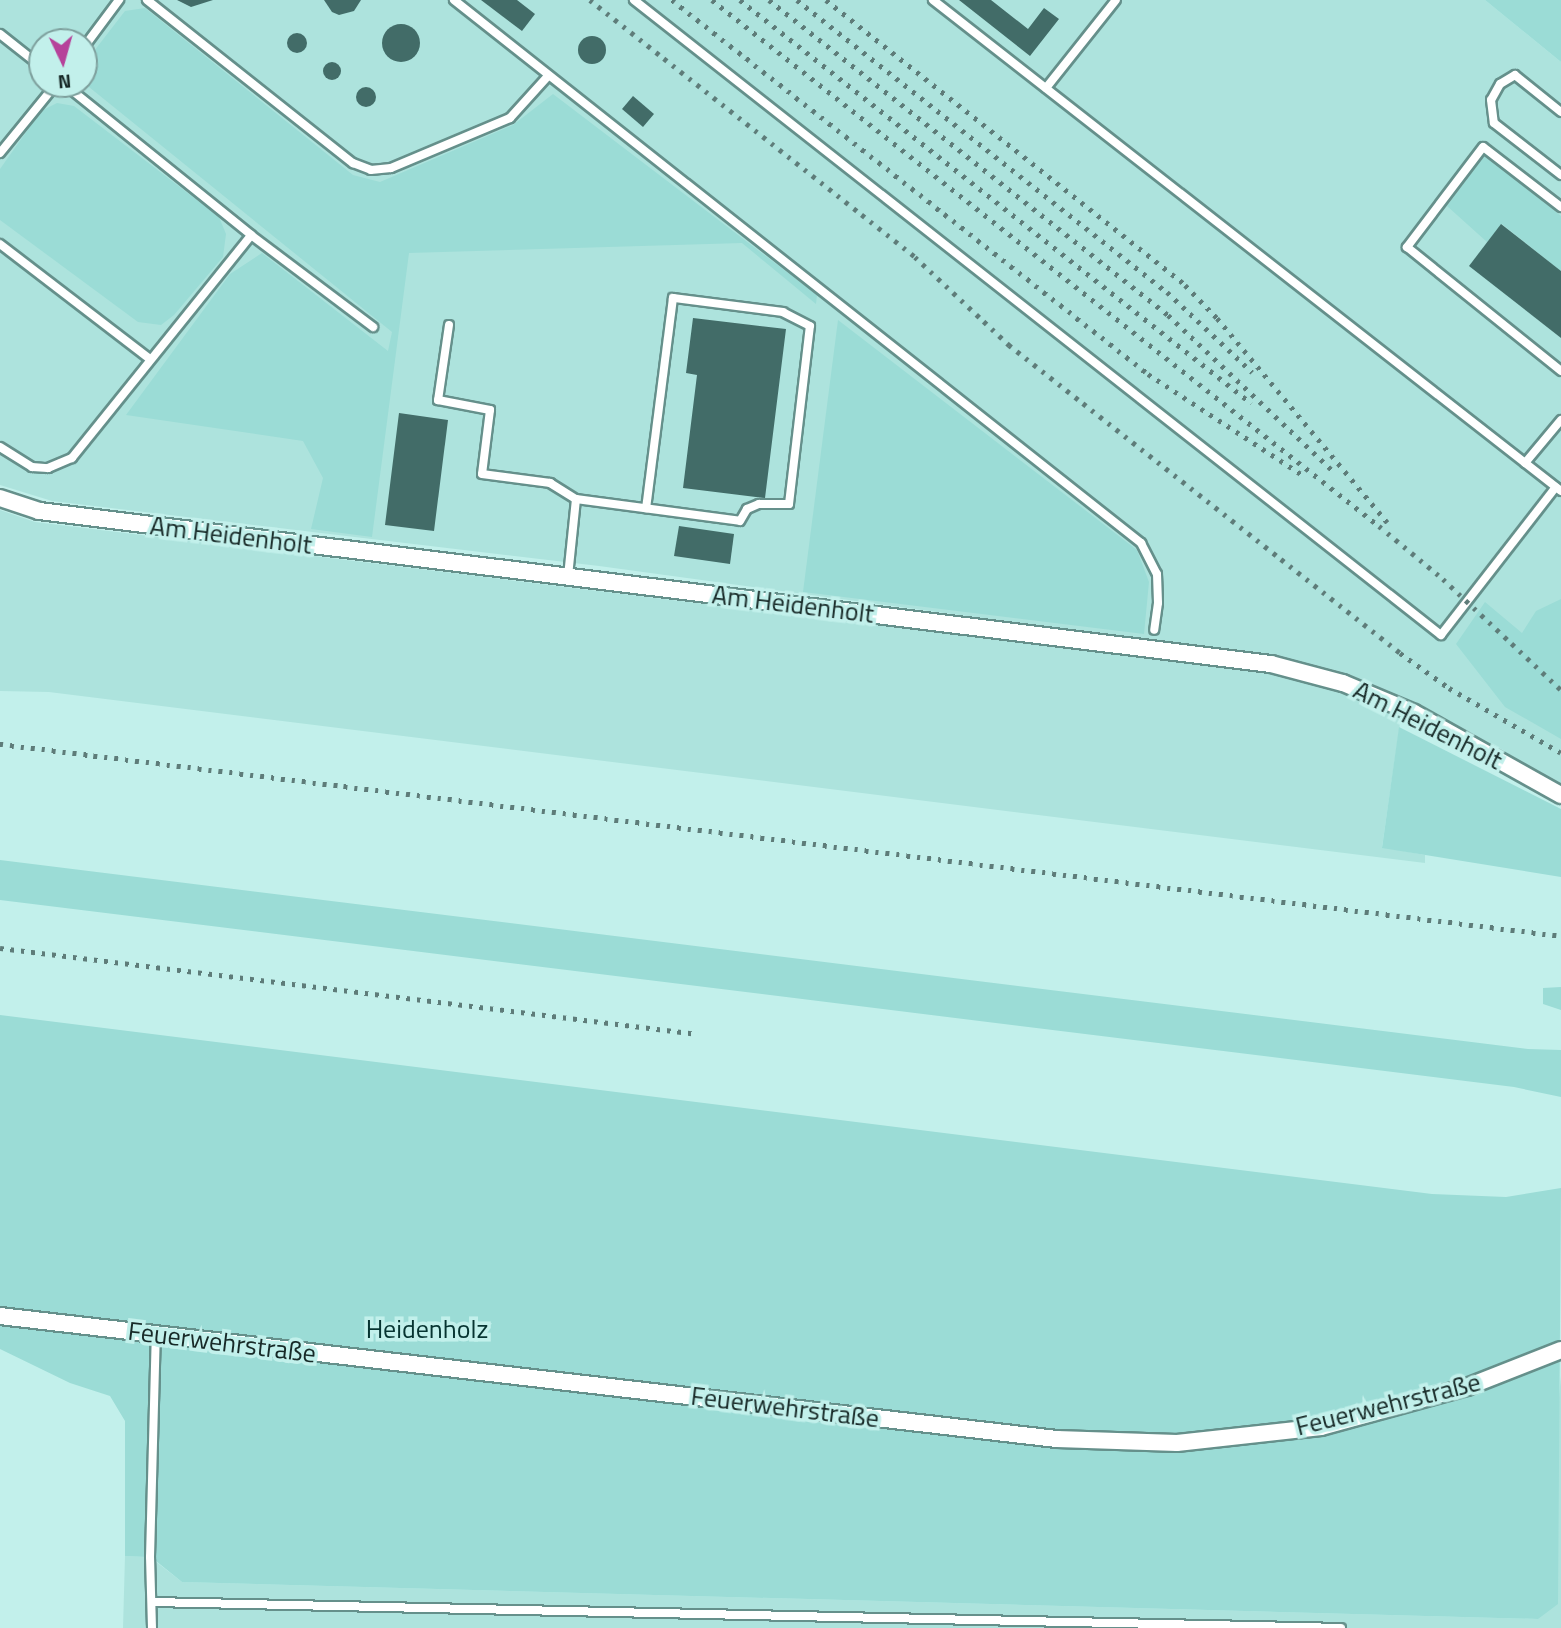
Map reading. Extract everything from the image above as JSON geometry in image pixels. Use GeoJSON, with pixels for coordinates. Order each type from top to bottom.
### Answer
{"type":"FeatureCollection","features":[{"type":"Feature","properties":{"kind":"street","name":"Am Heidenholt"},"geometry":{"type":"LineString","coordinates":[[0,498],[38,511],[1258,663],[1307,672],[1343,683],[1414,713],[1561,795]]}},
{"type":"Feature","properties":{"kind":"street","name":"Feuerwehrstraße"},"geometry":{"type":"LineString","coordinates":[[0,1317],[1057,1439],[1177,1443],[1321,1427],[1467,1387],[1561,1350]]}},
{"type":"Feature","properties":{"kind":"lane"},"geometry":{"type":"LineString","coordinates":[[98,29],[120,0]]}},
{"type":"Feature","properties":{"kind":"lane"},"geometry":{"type":"LineString","coordinates":[[147,0],[353,163],[371,170],[391,168],[510,118],[548,76]]}},
{"type":"Feature","properties":{"kind":"lane"},"geometry":{"type":"LineString","coordinates":[[454,0],[1141,543],[1157,574],[1158,603],[1154,630]]}},
{"type":"Feature","properties":{"kind":"lane"},"geometry":{"type":"LineString","coordinates":[[634,0],[1441,635],[1558,489],[933,0]]}},
{"type":"Feature","properties":{"kind":"lane"},"geometry":{"type":"LineString","coordinates":[[1046,88],[1116,0]]}},
{"type":"Feature","properties":{"kind":"lane"},"geometry":{"type":"LineString","coordinates":[[0,34],[28,56]]}},
{"type":"Feature","properties":{"kind":"lane"},"geometry":{"type":"LineString","coordinates":[[1561,112],[1515,75],[1500,84],[1491,100],[1494,123],[1561,175]]}},
{"type":"Feature","properties":{"kind":"lane"},"geometry":{"type":"LineString","coordinates":[[0,153],[45,98]]}},
{"type":"Feature","properties":{"kind":"lane"},"geometry":{"type":"LineString","coordinates":[[81,98],[251,235],[373,327]]}},
{"type":"Feature","properties":{"kind":"lane"},"geometry":{"type":"LineString","coordinates":[[1561,207],[1483,147],[1407,247],[1561,371]]}},
{"type":"Feature","properties":{"kind":"lane"},"geometry":{"type":"LineString","coordinates":[[0,447],[32,467],[48,468],[72,458],[251,235]]}},
{"type":"Feature","properties":{"kind":"lane"},"geometry":{"type":"LineString","coordinates":[[0,244],[150,359]]}},
{"type":"Feature","properties":{"kind":"lane"},"geometry":{"type":"LineString","coordinates":[[449,325],[438,400],[490,410],[482,474],[550,483],[576,499],[740,521],[747,509],[759,504],[789,504],[810,326],[783,312],[673,298],[646,508]]}},
{"type":"Feature","properties":{"kind":"lane"},"geometry":{"type":"LineString","coordinates":[[1525,463],[1561,420]]}},
{"type":"Feature","properties":{"kind":"lane"},"geometry":{"type":"LineString","coordinates":[[568,576],[576,499]]}},
{"type":"Feature","properties":{"kind":"lane"},"geometry":{"type":"LineString","coordinates":[[152,1628],[150,1557],[156,1335]]}},
{"type":"Feature","properties":{"kind":"lane"},"geometry":{"type":"LineString","coordinates":[[152,1602],[1340,1628]]}},
{"type":"Feature","properties":{"kind":"shaded area"},"geometry":{"type":"Polygon","coordinates":[[[0,0],[1485,0],[1561,62],[1561,785],[1404,698],[1326,668],[1291,660],[599,566],[52,501],[0,485],[0,0]]]}},
{"type":"Feature","properties":{"kind":"shaded area"},"geometry":{"type":"Polygon","coordinates":[[[0,510],[35,522],[1269,673],[1331,687],[1401,717],[1382,847],[1425,855],[1425,863],[49,692],[0,691],[0,510]]]}},
{"type":"Feature","properties":{"kind":"shaded area"},"geometry":{"type":"Polygon","coordinates":[[[1561,1376],[1561,1628],[123,1628],[125,1556],[150,1557],[182,1582],[1538,1619],[1561,1376]]]}},
{"type":"Feature","properties":{"kind":"green space"},"geometry":{"type":"Polygon","coordinates":[[[1485,0],[1561,0],[1561,62],[1485,0]]]}},
{"type":"Feature","properties":{"kind":"green space"},"geometry":{"type":"Polygon","coordinates":[[[145,8],[353,175],[380,182],[513,125],[553,94],[817,295],[816,304],[742,243],[409,253],[372,537],[311,529],[323,478],[303,441],[126,415],[230,274],[262,253],[388,351],[392,332],[98,94],[98,46],[125,11],[145,8]]]}},
{"type":"Feature","properties":{"kind":"green space"},"geometry":{"type":"Polygon","coordinates":[[[57,103],[74,106],[219,217],[226,234],[223,257],[174,315],[161,325],[138,322],[0,220],[0,169],[41,111],[57,103]]]}},
{"type":"Feature","properties":{"kind":"green space"},"geometry":{"type":"Polygon","coordinates":[[[1485,155],[1561,216],[1561,271],[1502,224],[1487,242],[1447,206],[1485,155]]]}},
{"type":"Feature","properties":{"kind":"green space"},"geometry":{"type":"Polygon","coordinates":[[[838,320],[1137,550],[1149,582],[1144,634],[803,592],[838,320]]]}},
{"type":"Feature","properties":{"kind":"green space"},"geometry":{"type":"Polygon","coordinates":[[[1561,599],[1561,739],[1505,707],[1456,644],[1485,602],[1522,633],[1536,611],[1561,599]]]}},
{"type":"Feature","properties":{"kind":"green space"},"geometry":{"type":"Polygon","coordinates":[[[1399,727],[1561,809],[1561,877],[1382,848],[1399,727]]]}},
{"type":"Feature","properties":{"kind":"green space"},"geometry":{"type":"Polygon","coordinates":[[[0,860],[1528,1049],[1561,1050],[1561,1097],[1514,1087],[0,900],[0,860]]]}},
{"type":"Feature","properties":{"kind":"green space"},"geometry":{"type":"Polygon","coordinates":[[[1561,987],[1561,1010],[1543,1004],[1543,988],[1561,987]]]}},
{"type":"Feature","properties":{"kind":"green space","name":"Heidenholz"},"geometry":{"type":"Polygon","coordinates":[[[0,1015],[1432,1194],[1506,1197],[1561,1188],[1558,1604],[1538,1619],[182,1582],[156,1561],[158,1329],[0,1310],[0,1015]]]}},
{"type":"Feature","properties":{"kind":"green space"},"geometry":{"type":"Polygon","coordinates":[[[0,1325],[153,1343],[147,1557],[125,1556],[125,1421],[110,1396],[70,1383],[0,1349],[0,1325]]]}},
{"type":"Feature","properties":{"kind":"building"},"geometry":{"type":"Polygon","coordinates":[[[177,0],[213,0],[191,7],[177,0]]]}},
{"type":"Feature","properties":{"kind":"building"},"geometry":{"type":"Polygon","coordinates":[[[324,0],[361,0],[354,11],[339,15],[332,12],[324,0]]]}},
{"type":"Feature","properties":{"kind":"building"},"geometry":{"type":"Polygon","coordinates":[[[481,0],[517,0],[535,14],[522,31],[481,0]]]}},
{"type":"Feature","properties":{"kind":"building"},"geometry":{"type":"Polygon","coordinates":[[[959,0],[991,0],[1028,29],[1044,8],[1059,19],[1030,56],[959,0]]]}},
{"type":"Feature","properties":{"kind":"building"},"geometry":{"type":"Polygon","coordinates":[[[401,24],[414,30],[420,43],[414,56],[401,62],[388,56],[382,43],[388,30],[401,24]]]}},
{"type":"Feature","properties":{"kind":"building"},"geometry":{"type":"Polygon","coordinates":[[[297,33],[304,36],[307,43],[304,50],[297,53],[290,50],[287,43],[290,36],[297,33]]]}},
{"type":"Feature","properties":{"kind":"building"},"geometry":{"type":"Polygon","coordinates":[[[592,36],[602,40],[606,50],[602,60],[592,64],[582,60],[578,50],[582,40],[592,36]]]}},
{"type":"Feature","properties":{"kind":"building"},"geometry":{"type":"Polygon","coordinates":[[[328,62],[336,62],[341,71],[339,78],[328,80],[323,75],[323,67],[328,62]]]}},
{"type":"Feature","properties":{"kind":"building"},"geometry":{"type":"Polygon","coordinates":[[[366,87],[373,90],[376,97],[373,104],[366,107],[359,104],[356,97],[359,90],[366,87]]]}},
{"type":"Feature","properties":{"kind":"building"},"geometry":{"type":"Polygon","coordinates":[[[633,96],[654,114],[643,127],[622,109],[633,96]]]}},
{"type":"Feature","properties":{"kind":"building"},"geometry":{"type":"Polygon","coordinates":[[[1501,224],[1561,271],[1561,338],[1469,266],[1501,224]]]}},
{"type":"Feature","properties":{"kind":"building"},"geometry":{"type":"Polygon","coordinates":[[[693,318],[786,329],[765,498],[683,488],[697,375],[686,373],[693,318]]]}},
{"type":"Feature","properties":{"kind":"building"},"geometry":{"type":"Polygon","coordinates":[[[399,413],[448,420],[434,531],[385,525],[399,413]]]}},
{"type":"Feature","properties":{"kind":"building"},"geometry":{"type":"Polygon","coordinates":[[[679,526],[734,534],[730,564],[674,556],[679,526]]]}},
{"type":"Feature","properties":{"kind":"railway"},"geometry":{"type":"LineString","coordinates":[[590,0],[915,257],[1009,345],[1400,653],[1449,688],[1561,753]]}},
{"type":"Feature","properties":{"kind":"railway"},"geometry":{"type":"LineString","coordinates":[[672,0],[1148,374],[1301,474]]}},
{"type":"Feature","properties":{"kind":"railway"},"geometry":{"type":"LineString","coordinates":[[712,0],[1379,526],[1443,579],[1561,690]]}},
{"type":"Feature","properties":{"kind":"railway"},"geometry":{"type":"LineString","coordinates":[[740,0],[1251,403]]}},
{"type":"Feature","properties":{"kind":"railway"},"geometry":{"type":"LineString","coordinates":[[769,0],[1168,315],[1335,473]]}},
{"type":"Feature","properties":{"kind":"railway"},"geometry":{"type":"LineString","coordinates":[[797,0],[1167,292],[1252,372]]}},
{"type":"Feature","properties":{"kind":"railway"},"geometry":{"type":"LineString","coordinates":[[826,0],[1185,285],[1217,318],[1387,522]]}},
{"type":"Feature","properties":{"kind":"railway"},"geometry":{"type":"LineString","coordinates":[[0,744],[1561,936]]}},
{"type":"Feature","properties":{"kind":"railway"},"geometry":{"type":"LineString","coordinates":[[0,948],[698,1034]]}}]}
